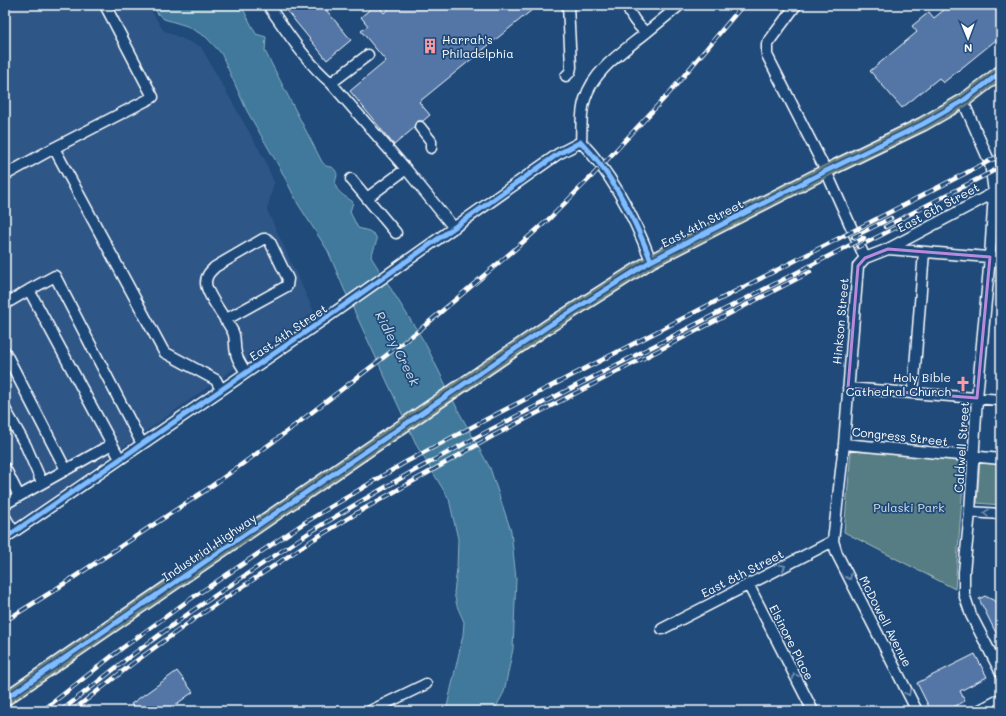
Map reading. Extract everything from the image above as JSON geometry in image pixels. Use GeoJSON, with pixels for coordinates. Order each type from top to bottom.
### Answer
{"type":"FeatureCollection","features":[{"type":"Feature","properties":{"kind":"main road","name":"East 4th Street"},"geometry":{"type":"LineString","coordinates":[[424,412],[547,327],[651,261],[826,171],[923,124],[963,102],[1001,72]]}},
{"type":"Feature","properties":{"kind":"main road","name":"Industrial Highway"},"geometry":{"type":"LineString","coordinates":[[5,699],[424,412]]}},
{"type":"Feature","properties":{"kind":"street"},"geometry":{"type":"LineString","coordinates":[[5,175],[153,97],[105,5]]}},
{"type":"Feature","properties":{"kind":"street"},"geometry":{"type":"LineString","coordinates":[[268,5],[309,62],[331,83],[406,169],[454,228]]}},
{"type":"Feature","properties":{"kind":"street"},"geometry":{"type":"LineString","coordinates":[[566,76],[570,72],[571,67],[568,5]]}},
{"type":"Feature","properties":{"kind":"street"},"geometry":{"type":"LineString","coordinates":[[626,5],[629,14],[646,33]]}},
{"type":"Feature","properties":{"kind":"street"},"geometry":{"type":"LineString","coordinates":[[651,261],[642,237],[625,206],[595,157],[581,142],[582,112],[585,99],[591,85],[599,74],[618,55],[680,5]]}},
{"type":"Feature","properties":{"kind":"street"},"geometry":{"type":"LineString","coordinates":[[796,5],[767,44],[767,55],[826,171],[865,258]]}},
{"type":"Feature","properties":{"kind":"street"},"geometry":{"type":"LineString","coordinates":[[331,83],[368,55]]}},
{"type":"Feature","properties":{"kind":"street","name":"Caldwell Street"},"geometry":{"type":"LineString","coordinates":[[963,102],[990,162],[998,190],[990,257],[977,398],[970,512],[964,572],[964,594],[971,615],[1001,673]]}},
{"type":"Feature","properties":{"kind":"street"},"geometry":{"type":"LineString","coordinates":[[420,127],[431,142],[431,148]]}},
{"type":"Feature","properties":{"kind":"street","name":"East 4th Street"},"geometry":{"type":"LineString","coordinates":[[5,538],[222,390],[558,154],[581,142]]}},
{"type":"Feature","properties":{"kind":"street"},"geometry":{"type":"LineString","coordinates":[[54,148],[164,352],[216,380],[222,390]]}},
{"type":"Feature","properties":{"kind":"street"},"geometry":{"type":"LineString","coordinates":[[367,198],[406,169]]}},
{"type":"Feature","properties":{"kind":"street"},"geometry":{"type":"LineString","coordinates":[[351,179],[396,233]]}},
{"type":"Feature","properties":{"kind":"street","name":"East 6th Street"},"geometry":{"type":"LineString","coordinates":[[865,258],[888,249],[998,190]]}},
{"type":"Feature","properties":{"kind":"street"},"geometry":{"type":"LineString","coordinates":[[226,320],[287,286],[288,279],[270,242],[267,239],[263,239],[215,267],[208,273],[206,283],[207,288],[234,336],[235,353],[246,373]]}},
{"type":"Feature","properties":{"kind":"street"},"geometry":{"type":"LineString","coordinates":[[888,249],[1001,258]]}},
{"type":"Feature","properties":{"kind":"street"},"geometry":{"type":"LineString","coordinates":[[913,393],[924,252]]}},
{"type":"Feature","properties":{"kind":"street","name":"Hinkson Street"},"geometry":{"type":"LineString","coordinates":[[833,541],[844,444],[858,266],[865,258]]}},
{"type":"Feature","properties":{"kind":"street"},"geometry":{"type":"LineString","coordinates":[[5,304],[56,276],[142,444]]}},
{"type":"Feature","properties":{"kind":"street"},"geometry":{"type":"LineString","coordinates":[[29,290],[120,459]]}},
{"type":"Feature","properties":{"kind":"street"},"geometry":{"type":"LineString","coordinates":[[5,352],[66,470]]}},
{"type":"Feature","properties":{"kind":"street"},"geometry":{"type":"LineString","coordinates":[[848,388],[1001,400]]}},
{"type":"Feature","properties":{"kind":"street"},"geometry":{"type":"LineString","coordinates":[[5,409],[26,446],[42,483]]}},
{"type":"Feature","properties":{"kind":"street"},"geometry":{"type":"LineString","coordinates":[[5,504],[112,444]]}},
{"type":"Feature","properties":{"kind":"street","name":"Congress Street"},"geometry":{"type":"LineString","coordinates":[[844,444],[1001,459]]}},
{"type":"Feature","properties":{"kind":"street"},"geometry":{"type":"LineString","coordinates":[[5,468],[19,496]]}},
{"type":"Feature","properties":{"kind":"street"},"geometry":{"type":"LineString","coordinates":[[970,512],[1001,514]]}},
{"type":"Feature","properties":{"kind":"street"},"geometry":{"type":"LineString","coordinates":[[5,516],[14,532]]}},
{"type":"Feature","properties":{"kind":"street","name":"East 8th Street"},"geometry":{"type":"LineString","coordinates":[[662,629],[833,541]]}},
{"type":"Feature","properties":{"kind":"street","name":"McDowell Avenue"},"geometry":{"type":"LineString","coordinates":[[833,541],[837,554],[917,711]]}},
{"type":"Feature","properties":{"kind":"street","name":"Elsinore Place"},"geometry":{"type":"LineString","coordinates":[[748,584],[813,711]]}},
{"type":"Feature","properties":{"kind":"street"},"geometry":{"type":"LineString","coordinates":[[370,711],[426,684]]}},
{"type":"Feature","properties":{"kind":"street"},"geometry":{"type":"LineString","coordinates":[[978,711],[1001,699]]}},
{"type":"Feature","properties":{"kind":"highlighted area"},"geometry":{"type":"Polygon","coordinates":[[[888,249],[990,257],[977,398],[848,388],[858,266],[865,258],[888,249]]]}},
{"type":"Feature","properties":{"kind":"shaded area"},"geometry":{"type":"Polygon","coordinates":[[[5,5],[148,5],[163,30],[201,47],[265,160],[274,183],[267,210],[314,312],[5,531],[5,5]]]}},
{"type":"Feature","properties":{"kind":"green space","name":"Pulaski Park"},"geometry":{"type":"Polygon","coordinates":[[[851,451],[965,459],[955,589],[844,532],[851,451]]]}},
{"type":"Feature","properties":{"kind":"green space"},"geometry":{"type":"Polygon","coordinates":[[[980,460],[1001,462],[1001,505],[977,503],[980,460]]]}},
{"type":"Feature","properties":{"kind":"water","name":"Ridley Creek"},"geometry":{"type":"Polygon","coordinates":[[[154,5],[241,5],[256,34],[266,37],[265,51],[321,160],[325,165],[332,167],[335,170],[337,175],[335,184],[337,189],[341,194],[353,202],[350,212],[358,228],[369,231],[375,235],[377,240],[371,257],[425,343],[459,412],[490,468],[511,531],[516,579],[513,649],[504,692],[494,711],[446,711],[463,635],[464,622],[457,606],[454,593],[458,539],[449,499],[418,448],[344,289],[328,251],[298,204],[281,170],[247,111],[221,53],[206,37],[187,26],[164,19],[157,13],[154,5]]]}},
{"type":"Feature","properties":{"kind":"building"},"geometry":{"type":"Polygon","coordinates":[[[282,5],[322,5],[351,40],[327,60],[282,5]]]}},
{"type":"Feature","properties":{"kind":"building","name":"Harrah's Philadelphia"},"geometry":{"type":"Polygon","coordinates":[[[375,5],[378,5],[384,13],[393,5],[538,5],[419,102],[430,115],[423,121],[416,122],[414,128],[394,145],[350,91],[386,61],[361,31],[368,26],[361,17],[375,5]]]}},
{"type":"Feature","properties":{"kind":"building"},"geometry":{"type":"Polygon","coordinates":[[[950,5],[1001,5],[1001,36],[943,83],[939,78],[902,108],[870,71],[917,32],[912,26],[929,12],[934,18],[950,5]]]}},
{"type":"Feature","properties":{"kind":"building"},"geometry":{"type":"Polygon","coordinates":[[[985,596],[1001,604],[1001,643],[979,599],[985,596]]]}},
{"type":"Feature","properties":{"kind":"building"},"geometry":{"type":"Polygon","coordinates":[[[975,654],[987,677],[960,691],[965,701],[946,711],[931,711],[917,683],[975,654]]]}},
{"type":"Feature","properties":{"kind":"building"},"geometry":{"type":"Polygon","coordinates":[[[177,671],[193,692],[167,711],[136,711],[131,704],[177,671]]]}},
{"type":"Feature","properties":{"kind":"railway"},"geometry":{"type":"LineString","coordinates":[[5,621],[206,490],[277,439],[422,328],[550,218],[592,176],[671,91],[743,5]]}},
{"type":"Feature","properties":{"kind":"railway"},"geometry":{"type":"LineString","coordinates":[[42,711],[121,649],[186,602],[304,523],[404,463],[1001,155]]}},
{"type":"Feature","properties":{"kind":"railway"},"geometry":{"type":"LineString","coordinates":[[885,227],[1001,167]]}},
{"type":"Feature","properties":{"kind":"railway"},"geometry":{"type":"LineString","coordinates":[[853,237],[891,218]]}},
{"type":"Feature","properties":{"kind":"railway"},"geometry":{"type":"LineString","coordinates":[[858,247],[897,227]]}},
{"type":"Feature","properties":{"kind":"railway"},"geometry":{"type":"LineString","coordinates":[[61,711],[128,658],[192,611],[310,532],[358,503],[490,430],[864,238]]}},
{"type":"Feature","properties":{"kind":"railway"},"geometry":{"type":"LineString","coordinates":[[72,711],[132,664],[197,617],[314,539],[362,510],[493,436],[810,272]]}},
{"type":"Feature","properties":{"kind":"cycle path"},"geometry":{"type":"LineString","coordinates":[[5,699],[547,327],[651,261],[826,171],[923,124],[963,101],[1001,72]]}},
{"type":"Feature","properties":{"kind":"cycle path"},"geometry":{"type":"LineString","coordinates":[[5,538],[329,316],[558,154],[581,142],[603,168],[622,198],[638,229],[651,261]]}},
{"type":"Feature","properties":{"kind":"place","name":"Harrah's Philadelphia"},"geometry":{"type":"Point","coordinates":[430,46]}},
{"type":"Feature","properties":{"kind":"place","name":"Holy Bible Cathedral Church"},"geometry":{"type":"Point","coordinates":[963,384]}}]}
